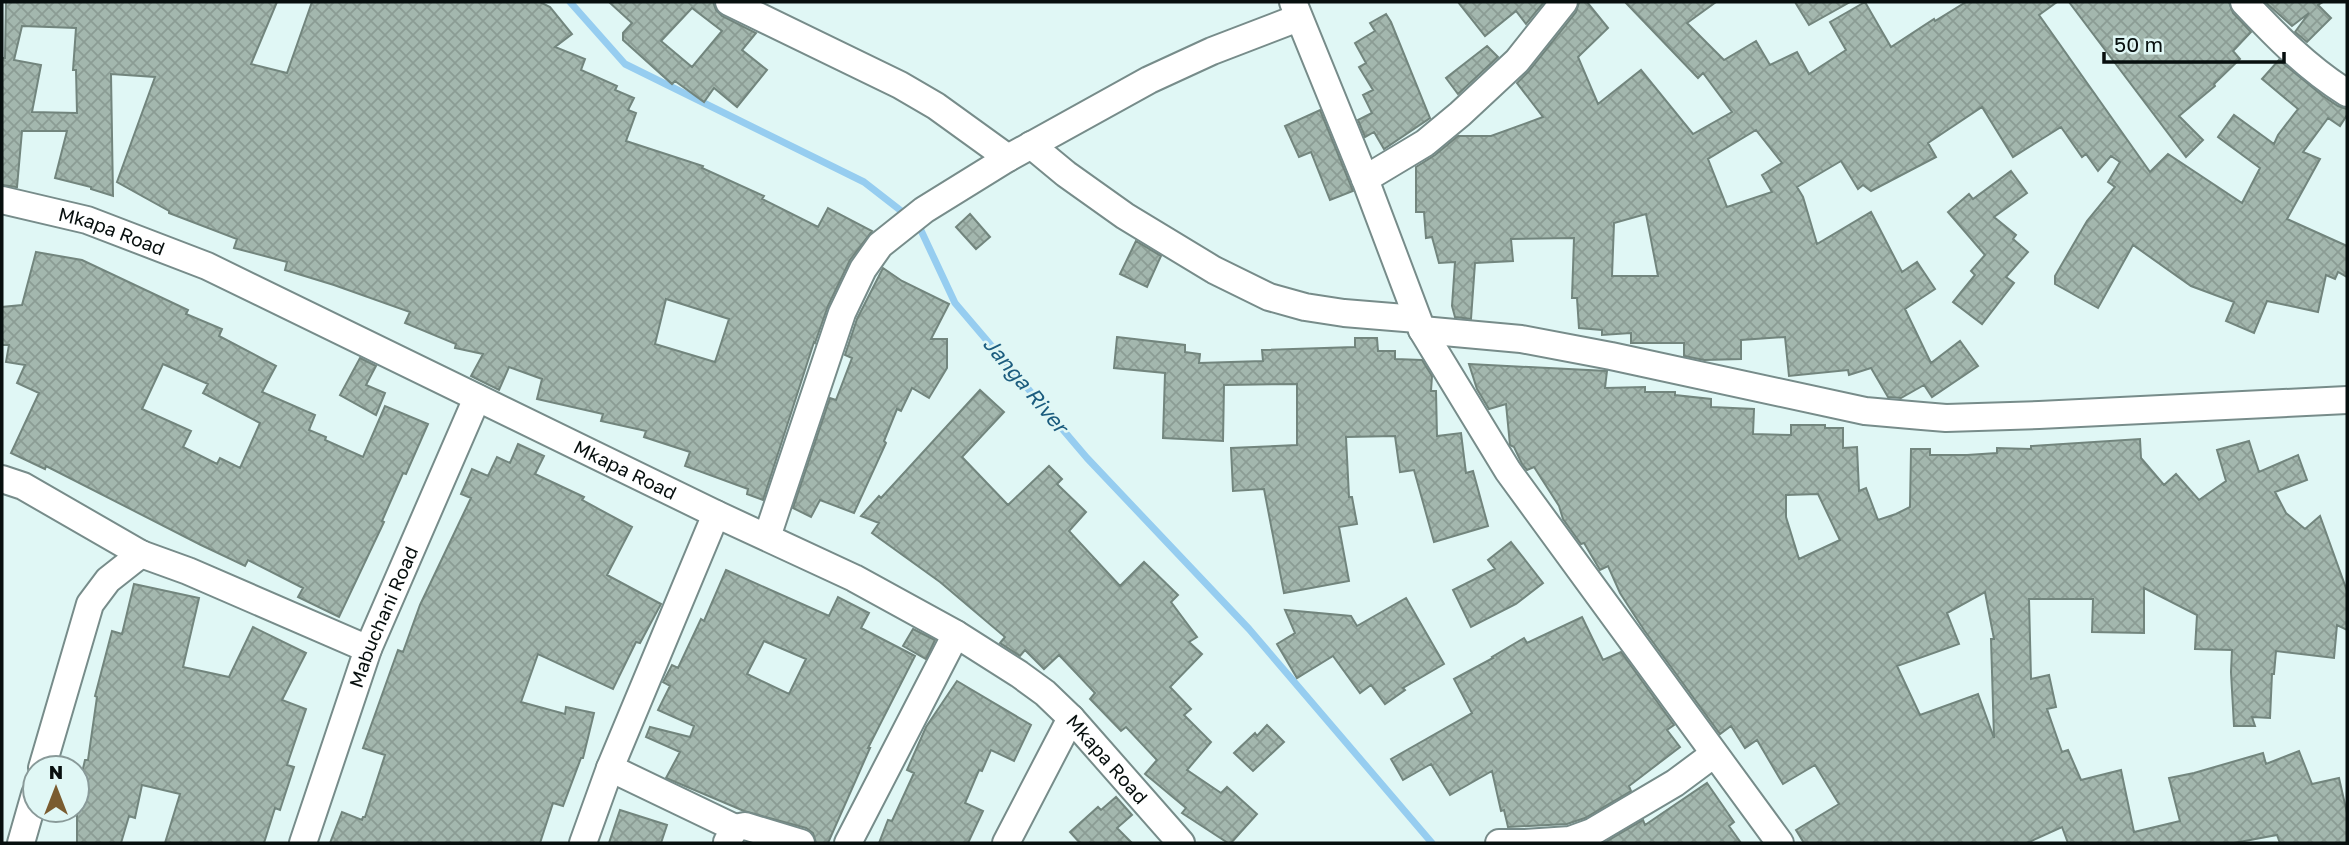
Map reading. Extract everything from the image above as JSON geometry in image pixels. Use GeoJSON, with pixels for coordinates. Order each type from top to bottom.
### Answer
{"type":"FeatureCollection","features":[{"type":"Feature","properties":{"kind":"street"},"geometry":{"type":"LineString","coordinates":[[729,2],[900,85],[936,106],[1008,158]]}},
{"type":"Feature","properties":{"kind":"street"},"geometry":{"type":"LineString","coordinates":[[1365,179],[1425,143],[1460,114],[1517,61],[1564,2]]}},
{"type":"Feature","properties":{"kind":"street"},"geometry":{"type":"LineString","coordinates":[[2244,2],[2294,54],[2347,93]]}},
{"type":"Feature","properties":{"kind":"street"},"geometry":{"type":"LineString","coordinates":[[767,537],[842,313],[863,269],[880,245],[924,210],[1008,158],[1149,80],[1295,10],[1365,179],[1420,325],[1508,471],[1780,843]]}},
{"type":"Feature","properties":{"kind":"street"},"geometry":{"type":"LineString","coordinates":[[1031,145],[1125,216],[1214,270],[1269,297],[1306,307],[1521,339],[1865,411],[1946,418],[2347,400]]}},
{"type":"Feature","properties":{"kind":"street","name":"Mkapa Road"},"geometry":{"type":"LineString","coordinates":[[2,200],[87,220],[207,266],[716,514],[854,578],[956,634],[1019,674],[1071,718],[1181,843]]}},
{"type":"Feature","properties":{"kind":"street","name":"Mabuchani Road"},"geometry":{"type":"LineString","coordinates":[[303,843],[368,649],[477,398]]}},
{"type":"Feature","properties":{"kind":"street"},"geometry":{"type":"LineString","coordinates":[[2,479],[23,486],[141,554],[188,571],[368,649]]}},
{"type":"Feature","properties":{"kind":"street"},"geometry":{"type":"LineString","coordinates":[[583,843],[610,768],[716,514]]}},
{"type":"Feature","properties":{"kind":"street"},"geometry":{"type":"LineString","coordinates":[[46,754],[90,604],[108,580],[141,554]]}},
{"type":"Feature","properties":{"kind":"street"},"geometry":{"type":"LineString","coordinates":[[848,843],[956,634]]}},
{"type":"Feature","properties":{"kind":"street"},"geometry":{"type":"LineString","coordinates":[[1006,843],[1071,718]]}},
{"type":"Feature","properties":{"kind":"street"},"geometry":{"type":"LineString","coordinates":[[1499,843],[1570,840],[1592,832],[1675,783],[1714,754]]}},
{"type":"Feature","properties":{"kind":"street"},"geometry":{"type":"LineString","coordinates":[[610,768],[731,836],[750,827],[801,843]]}},
{"type":"Feature","properties":{"kind":"street"},"geometry":{"type":"LineString","coordinates":[[21,843],[26,824]]}},
{"type":"Feature","properties":{"kind":"building"},"geometry":{"type":"Polygon","coordinates":[[[6,2],[277,2],[251,64],[287,73],[312,2],[540,2],[550,7],[572,34],[555,47],[585,59],[581,70],[617,86],[615,90],[634,98],[628,110],[636,113],[626,141],[703,166],[702,168],[764,196],[762,199],[818,227],[828,208],[872,231],[850,260],[828,306],[763,500],[747,494],[748,489],[685,466],[690,452],[644,437],[646,431],[601,421],[603,414],[537,399],[542,379],[509,367],[499,390],[471,376],[483,354],[455,348],[456,344],[405,323],[410,312],[285,270],[287,262],[234,248],[237,239],[169,213],[117,182],[155,77],[111,74],[113,196],[55,178],[67,131],[22,131],[17,187],[2,185],[2,58],[5,58],[6,2]],[[22,26],[14,60],[41,65],[32,112],[77,113],[76,70],[73,70],[76,28],[22,26]],[[666,299],[655,344],[715,362],[729,319],[666,299]]]}},
{"type":"Feature","properties":{"kind":"building"},"geometry":{"type":"Polygon","coordinates":[[[609,2],[713,2],[722,16],[756,33],[742,50],[767,70],[737,107],[714,88],[704,102],[675,81],[672,84],[623,40],[623,33],[632,23],[609,2]],[[692,8],[661,41],[692,67],[722,31],[692,8]]]}},
{"type":"Feature","properties":{"kind":"building"},"geometry":{"type":"Polygon","coordinates":[[[1458,2],[1544,2],[1526,24],[1516,11],[1485,36],[1458,2]]]}},
{"type":"Feature","properties":{"kind":"building"},"geometry":{"type":"Polygon","coordinates":[[[1579,2],[1587,2],[1608,28],[1578,57],[1598,104],[1641,70],[1693,134],[1732,112],[1703,73],[1698,78],[1625,2],[1716,2],[1687,23],[1724,60],[1756,41],[1770,65],[1797,52],[1809,74],[1846,50],[1830,22],[1865,2],[1891,47],[1966,2],[2057,2],[2039,15],[2150,172],[2168,154],[2242,203],[2260,168],[2218,137],[2234,115],[2274,144],[2298,109],[2262,79],[2279,60],[2323,96],[2347,109],[2347,115],[2340,126],[2328,118],[2303,152],[2320,159],[2287,219],[2347,246],[2347,277],[2338,272],[2335,279],[2326,275],[2318,312],[2267,301],[2254,333],[2226,321],[2234,302],[2191,286],[2133,245],[2098,308],[2055,284],[2055,276],[2087,221],[2115,187],[2108,182],[2120,162],[2111,156],[2098,171],[2086,154],[2082,157],[2061,127],[2013,157],[1982,107],[1928,143],[1936,157],[1871,191],[1863,185],[1858,189],[1841,161],[1797,187],[1803,197],[1817,244],[1871,212],[1902,272],[1917,262],[1935,289],[1905,309],[1931,363],[1960,341],[1978,366],[1932,397],[1924,385],[1901,398],[1888,397],[1871,368],[1849,375],[1848,370],[1789,376],[1785,337],[1741,340],[1741,359],[1704,360],[1684,356],[1684,343],[1631,343],[1631,333],[1602,335],[1602,330],[1579,328],[1577,298],[1572,298],[1574,238],[1511,239],[1513,261],[1475,263],[1471,319],[1455,317],[1452,306],[1455,262],[1439,263],[1432,237],[1426,238],[1424,212],[1416,212],[1416,167],[1458,136],[1491,136],[1543,117],[1517,83],[1576,12],[1579,2]],[[1756,130],[1708,159],[1727,207],[1772,192],[1762,175],[1782,163],[1756,130]],[[1646,214],[1614,223],[1612,276],[1658,276],[1646,214]]]}},
{"type":"Feature","properties":{"kind":"building"},"geometry":{"type":"Polygon","coordinates":[[[1795,2],[1850,2],[1809,25],[1795,2]]]}},
{"type":"Feature","properties":{"kind":"building"},"geometry":{"type":"Polygon","coordinates":[[[2069,2],[2229,2],[2233,13],[2251,32],[2233,51],[2240,59],[2215,86],[2179,116],[2203,140],[2186,157],[2069,2]]]}},
{"type":"Feature","properties":{"kind":"building"},"geometry":{"type":"Polygon","coordinates":[[[2265,2],[2323,2],[2318,5],[2331,18],[2307,42],[2295,32],[2309,13],[2292,26],[2265,2]]]}},
{"type":"Feature","properties":{"kind":"building"},"geometry":{"type":"Polygon","coordinates":[[[1386,14],[1430,118],[1384,149],[1374,132],[1365,137],[1358,120],[1372,113],[1363,95],[1373,90],[1359,67],[1366,63],[1355,43],[1375,31],[1370,23],[1386,14]]]}},
{"type":"Feature","properties":{"kind":"building"},"geometry":{"type":"Polygon","coordinates":[[[1487,46],[1498,57],[1458,94],[1446,78],[1487,46]]]}},
{"type":"Feature","properties":{"kind":"building"},"geometry":{"type":"Polygon","coordinates":[[[1320,110],[1353,191],[1330,200],[1311,152],[1299,157],[1285,126],[1320,110]]]}},
{"type":"Feature","properties":{"kind":"building"},"geometry":{"type":"Polygon","coordinates":[[[2011,171],[2027,193],[1994,217],[2016,235],[2013,239],[2028,252],[2006,277],[2014,283],[1982,324],[1953,302],[1975,275],[1971,271],[1985,255],[1948,212],[1969,194],[1973,199],[2011,171]]]}},
{"type":"Feature","properties":{"kind":"building"},"geometry":{"type":"Polygon","coordinates":[[[970,214],[990,237],[976,249],[956,227],[970,214]]]}},
{"type":"Feature","properties":{"kind":"building"},"geometry":{"type":"Polygon","coordinates":[[[1136,241],[1161,256],[1147,287],[1120,274],[1136,241]]]}},
{"type":"Feature","properties":{"kind":"building"},"geometry":{"type":"Polygon","coordinates":[[[36,252],[82,260],[188,310],[186,314],[222,329],[219,336],[276,366],[262,392],[315,415],[309,430],[326,437],[325,440],[363,457],[385,406],[428,424],[406,474],[403,473],[382,521],[384,522],[339,617],[298,597],[303,588],[248,560],[245,566],[46,466],[45,469],[11,453],[39,393],[17,383],[25,365],[6,362],[9,345],[2,345],[2,307],[22,305],[36,252]],[[163,364],[142,409],[191,431],[183,447],[217,464],[220,458],[240,468],[260,423],[203,393],[208,384],[163,364]]]}},
{"type":"Feature","properties":{"kind":"building"},"geometry":{"type":"Polygon","coordinates":[[[883,268],[902,281],[949,304],[931,339],[947,339],[947,368],[929,398],[912,388],[901,411],[897,409],[884,441],[886,443],[854,513],[820,500],[811,517],[793,508],[830,398],[836,400],[852,358],[845,355],[857,319],[883,268]]]}},
{"type":"Feature","properties":{"kind":"building"},"geometry":{"type":"Polygon","coordinates":[[[1117,337],[1185,345],[1185,352],[1200,354],[1199,363],[1263,361],[1262,350],[1355,347],[1355,338],[1377,338],[1378,351],[1395,351],[1395,359],[1422,360],[1432,376],[1431,391],[1436,391],[1437,436],[1461,433],[1466,473],[1473,471],[1488,526],[1434,542],[1414,470],[1400,472],[1395,436],[1346,437],[1349,497],[1352,497],[1357,524],[1339,527],[1349,581],[1284,593],[1264,489],[1233,491],[1231,448],[1297,445],[1297,384],[1224,385],[1223,441],[1163,438],[1165,373],[1114,368],[1117,337]]]}},
{"type":"Feature","properties":{"kind":"building"},"geometry":{"type":"Polygon","coordinates":[[[360,358],[376,366],[366,385],[385,393],[376,415],[340,395],[360,358]]]}},
{"type":"Feature","properties":{"kind":"building"},"geometry":{"type":"Polygon","coordinates":[[[1469,364],[1607,371],[1605,388],[1645,387],[1645,392],[1675,392],[1675,395],[1711,399],[1711,407],[1754,409],[1753,434],[1791,435],[1791,425],[1843,428],[1843,448],[1857,447],[1859,491],[1866,488],[1878,520],[1910,507],[1911,449],[1930,449],[1930,455],[1967,455],[1997,453],[1997,448],[2031,449],[2031,446],[2140,439],[2141,458],[2164,485],[2176,474],[2199,500],[2226,481],[2217,450],[2249,441],[2259,472],[2298,455],[2307,480],[2275,492],[2286,513],[2305,529],[2320,516],[2347,591],[2347,630],[2337,625],[2334,658],[2276,651],[2270,718],[2252,717],[2255,726],[2234,726],[2232,650],[2195,649],[2197,615],[2144,588],[2144,633],[2092,632],[2093,599],[2029,599],[2031,679],[2049,675],[2056,707],[2047,709],[2062,752],[2068,750],[2081,780],[2121,770],[2134,832],[2180,821],[2169,778],[2263,753],[2266,764],[2299,751],[2312,784],[2339,778],[2347,813],[2347,843],[2280,843],[2277,835],[2234,843],[2068,843],[2062,827],[2027,843],[1804,843],[1796,830],[1839,804],[1815,765],[1783,784],[1757,740],[1745,748],[1731,726],[1720,734],[1644,630],[1620,593],[1608,566],[1600,570],[1584,543],[1581,544],[1563,519],[1559,506],[1534,467],[1527,470],[1522,464],[1514,447],[1510,445],[1506,404],[1489,409],[1477,389],[1469,364]],[[1818,494],[1786,495],[1786,517],[1799,559],[1840,540],[1818,494]],[[1985,592],[1947,613],[1959,644],[1897,666],[1920,715],[1978,694],[1994,738],[1991,639],[1994,639],[1985,592]]]}},
{"type":"Feature","properties":{"kind":"building"},"geometry":{"type":"Polygon","coordinates":[[[980,390],[1004,412],[962,457],[1008,505],[1049,466],[1062,479],[1057,484],[1086,512],[1069,531],[1120,586],[1144,562],[1178,595],[1171,602],[1197,637],[1189,642],[1202,654],[1170,687],[1191,709],[1184,715],[1211,742],[1187,770],[1221,793],[1227,787],[1257,814],[1231,843],[1182,813],[1186,808],[1145,774],[1157,760],[1126,727],[1121,731],[1090,699],[1095,693],[1059,655],[1044,669],[1025,650],[1020,656],[1000,643],[1005,637],[940,582],[872,533],[879,523],[861,516],[879,496],[881,498],[980,390]]]}},
{"type":"Feature","properties":{"kind":"building"},"geometry":{"type":"Polygon","coordinates":[[[518,444],[544,456],[535,474],[584,497],[582,500],[632,527],[607,575],[661,604],[640,643],[636,642],[613,689],[538,654],[521,702],[565,714],[566,707],[594,713],[583,758],[563,806],[553,803],[540,843],[330,843],[342,812],[362,820],[365,817],[385,755],[363,748],[398,650],[403,652],[420,605],[471,498],[461,494],[472,469],[488,476],[497,457],[510,463],[518,444]]]}},
{"type":"Feature","properties":{"kind":"building"},"geometry":{"type":"Polygon","coordinates":[[[1511,542],[1543,583],[1516,604],[1471,627],[1453,590],[1495,569],[1488,560],[1511,542]]]}},
{"type":"Feature","properties":{"kind":"building"},"geometry":{"type":"Polygon","coordinates":[[[726,570],[829,616],[838,597],[869,613],[861,628],[915,656],[868,748],[828,843],[816,843],[813,833],[806,828],[744,811],[666,778],[680,752],[646,737],[650,727],[690,737],[694,726],[658,710],[670,686],[663,682],[672,665],[678,668],[701,619],[704,621],[726,570]],[[764,641],[747,674],[789,694],[806,659],[764,641]]]}},
{"type":"Feature","properties":{"kind":"building"},"geometry":{"type":"Polygon","coordinates":[[[134,584],[199,598],[183,667],[229,677],[253,627],[306,653],[282,700],[306,709],[287,765],[294,767],[280,810],[275,808],[264,843],[165,843],[180,794],[142,785],[135,818],[129,816],[121,843],[77,843],[77,824],[91,824],[91,754],[89,754],[95,696],[112,631],[122,634],[134,584]]]}},
{"type":"Feature","properties":{"kind":"building"},"geometry":{"type":"Polygon","coordinates":[[[1406,598],[1444,664],[1403,688],[1405,690],[1385,704],[1371,685],[1360,693],[1333,656],[1297,678],[1277,644],[1295,633],[1285,610],[1351,616],[1357,626],[1406,598]]]}},
{"type":"Feature","properties":{"kind":"building"},"geometry":{"type":"Polygon","coordinates":[[[1582,617],[1603,660],[1621,652],[1674,725],[1667,730],[1680,747],[1629,786],[1631,791],[1585,818],[1567,824],[1508,827],[1504,810],[1501,811],[1492,771],[1450,795],[1431,764],[1403,780],[1391,759],[1472,713],[1454,679],[1524,638],[1527,643],[1582,617]]]}},
{"type":"Feature","properties":{"kind":"building"},"geometry":{"type":"Polygon","coordinates":[[[913,629],[935,640],[926,659],[903,646],[913,629]]]}},
{"type":"Feature","properties":{"kind":"building"},"geometry":{"type":"Polygon","coordinates":[[[957,681],[1031,725],[1014,761],[991,750],[982,771],[979,770],[965,803],[983,811],[968,843],[879,843],[888,820],[892,821],[914,773],[907,770],[926,727],[957,681]]]}},
{"type":"Feature","properties":{"kind":"building"},"geometry":{"type":"Polygon","coordinates":[[[1267,725],[1284,742],[1253,771],[1234,753],[1267,725]]]}},
{"type":"Feature","properties":{"kind":"building"},"geometry":{"type":"Polygon","coordinates":[[[1707,783],[1734,822],[1729,826],[1741,843],[1604,843],[1643,820],[1645,825],[1707,783]]]}},
{"type":"Feature","properties":{"kind":"building"},"geometry":{"type":"Polygon","coordinates":[[[1116,797],[1132,815],[1117,828],[1132,843],[1080,843],[1070,832],[1098,807],[1101,810],[1116,797]]]}},
{"type":"Feature","properties":{"kind":"building"},"geometry":{"type":"Polygon","coordinates":[[[620,810],[667,825],[661,843],[609,843],[620,810]]]}},
{"type":"Feature","properties":{"kind":"waterway","name":"Janga River"},"geometry":{"type":"LineString","coordinates":[[570,2],[625,64],[864,182],[918,224],[955,303],[1087,458],[1249,629],[1432,843]]}}]}
